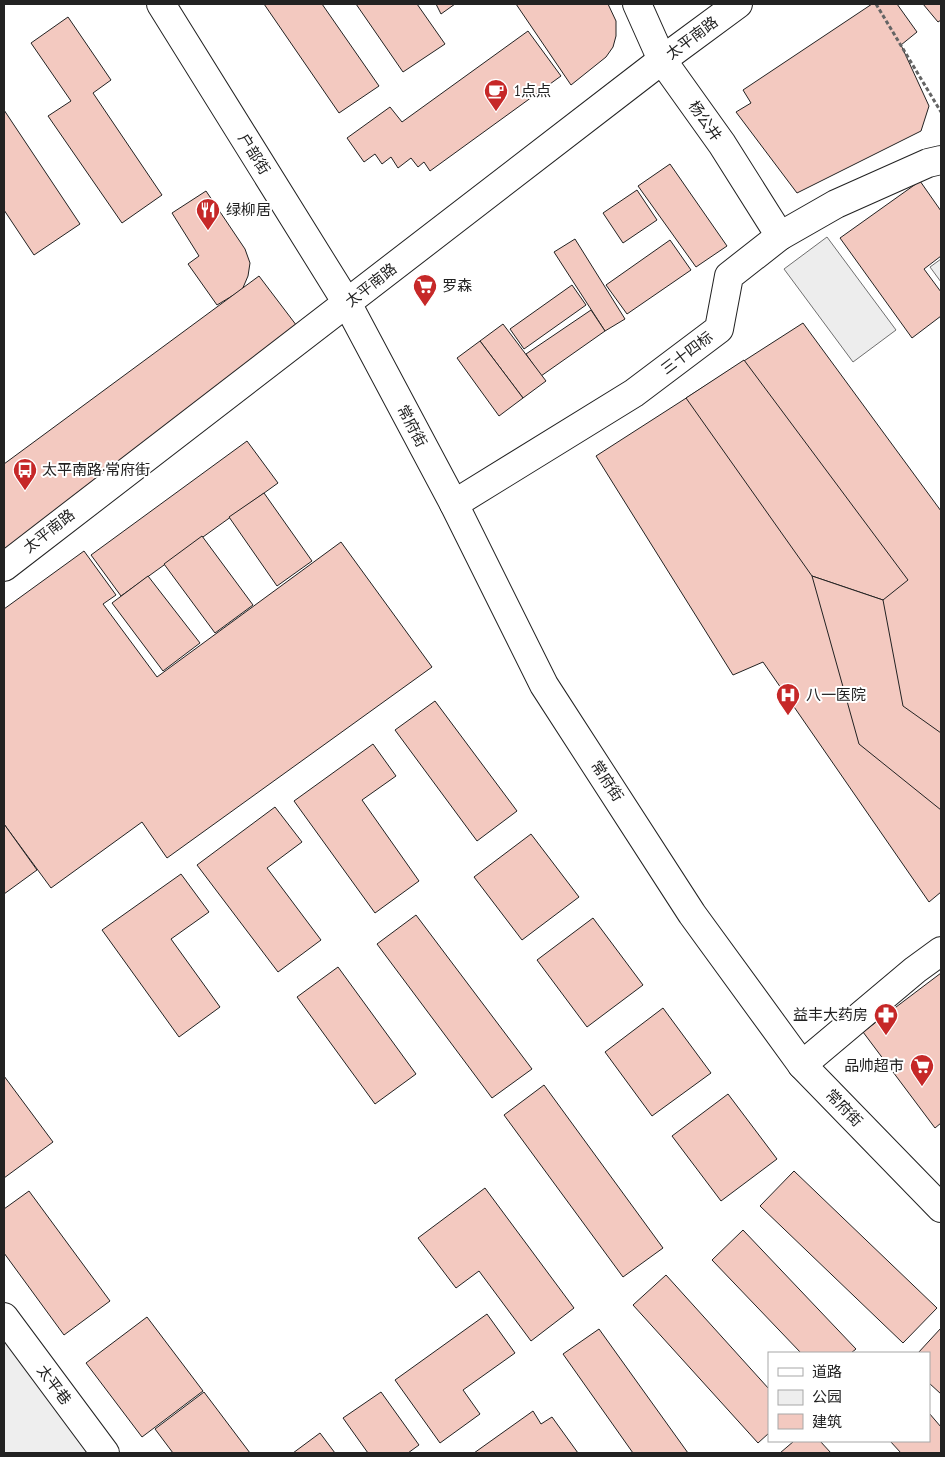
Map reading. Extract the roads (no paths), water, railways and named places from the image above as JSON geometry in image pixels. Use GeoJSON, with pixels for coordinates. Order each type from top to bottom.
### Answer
{"type":"FeatureCollection","features":[{"type":"Feature","properties":{"kind":"main road","name":"户部街"},"geometry":{"type":"LineString","coordinates":[[161,4],[346,303]]}},
{"type":"Feature","properties":{"kind":"main road","name":"杨公井"},"geometry":{"type":"LineString","coordinates":[[637,4],[662,60],[722,144],[780,236]]}},
{"type":"Feature","properties":{"kind":"main road","name":"太平南路"},"geometry":{"type":"LineString","coordinates":[[4,567],[662,60],[738,4]]}},
{"type":"Feature","properties":{"kind":"main road","name":"三十四标"},"geometry":{"type":"LineString","coordinates":[[454,504],[634,393],[719,329],[729,276],[780,236],[836,204],[928,163],[941,160]]}},
{"type":"Feature","properties":{"kind":"main road","name":"常府街"},"geometry":{"type":"LineString","coordinates":[[346,303],[454,504],[544,685],[692,914],[802,1065],[941,1208]]}},
{"type":"Feature","properties":{"kind":"main road"},"geometry":{"type":"LineString","coordinates":[[802,1065],[941,951]]}},
{"type":"Feature","properties":{"kind":"main road","name":"太平巷"},"geometry":{"type":"LineString","coordinates":[[4,1317],[105,1453]]}},
{"type":"Feature","properties":{"kind":"place","name":"1点点"},"geometry":{"type":"Point","coordinates":[496,112]}},
{"type":"Feature","properties":{"kind":"place","name":"绿柳居"},"geometry":{"type":"Point","coordinates":[208,231]}},
{"type":"Feature","properties":{"kind":"place","name":"罗森"},"geometry":{"type":"Point","coordinates":[425,307]}},
{"type":"Feature","properties":{"kind":"place","name":"太平南路·常府街"},"geometry":{"type":"Point","coordinates":[25,491]}},
{"type":"Feature","properties":{"kind":"place","name":"八一医院"},"geometry":{"type":"Point","coordinates":[788,716]}},
{"type":"Feature","properties":{"kind":"place","name":"益丰大药房"},"geometry":{"type":"Point","coordinates":[886,1036]}},
{"type":"Feature","properties":{"kind":"place","name":"品帅超市"},"geometry":{"type":"Point","coordinates":[922,1087]}}]}
